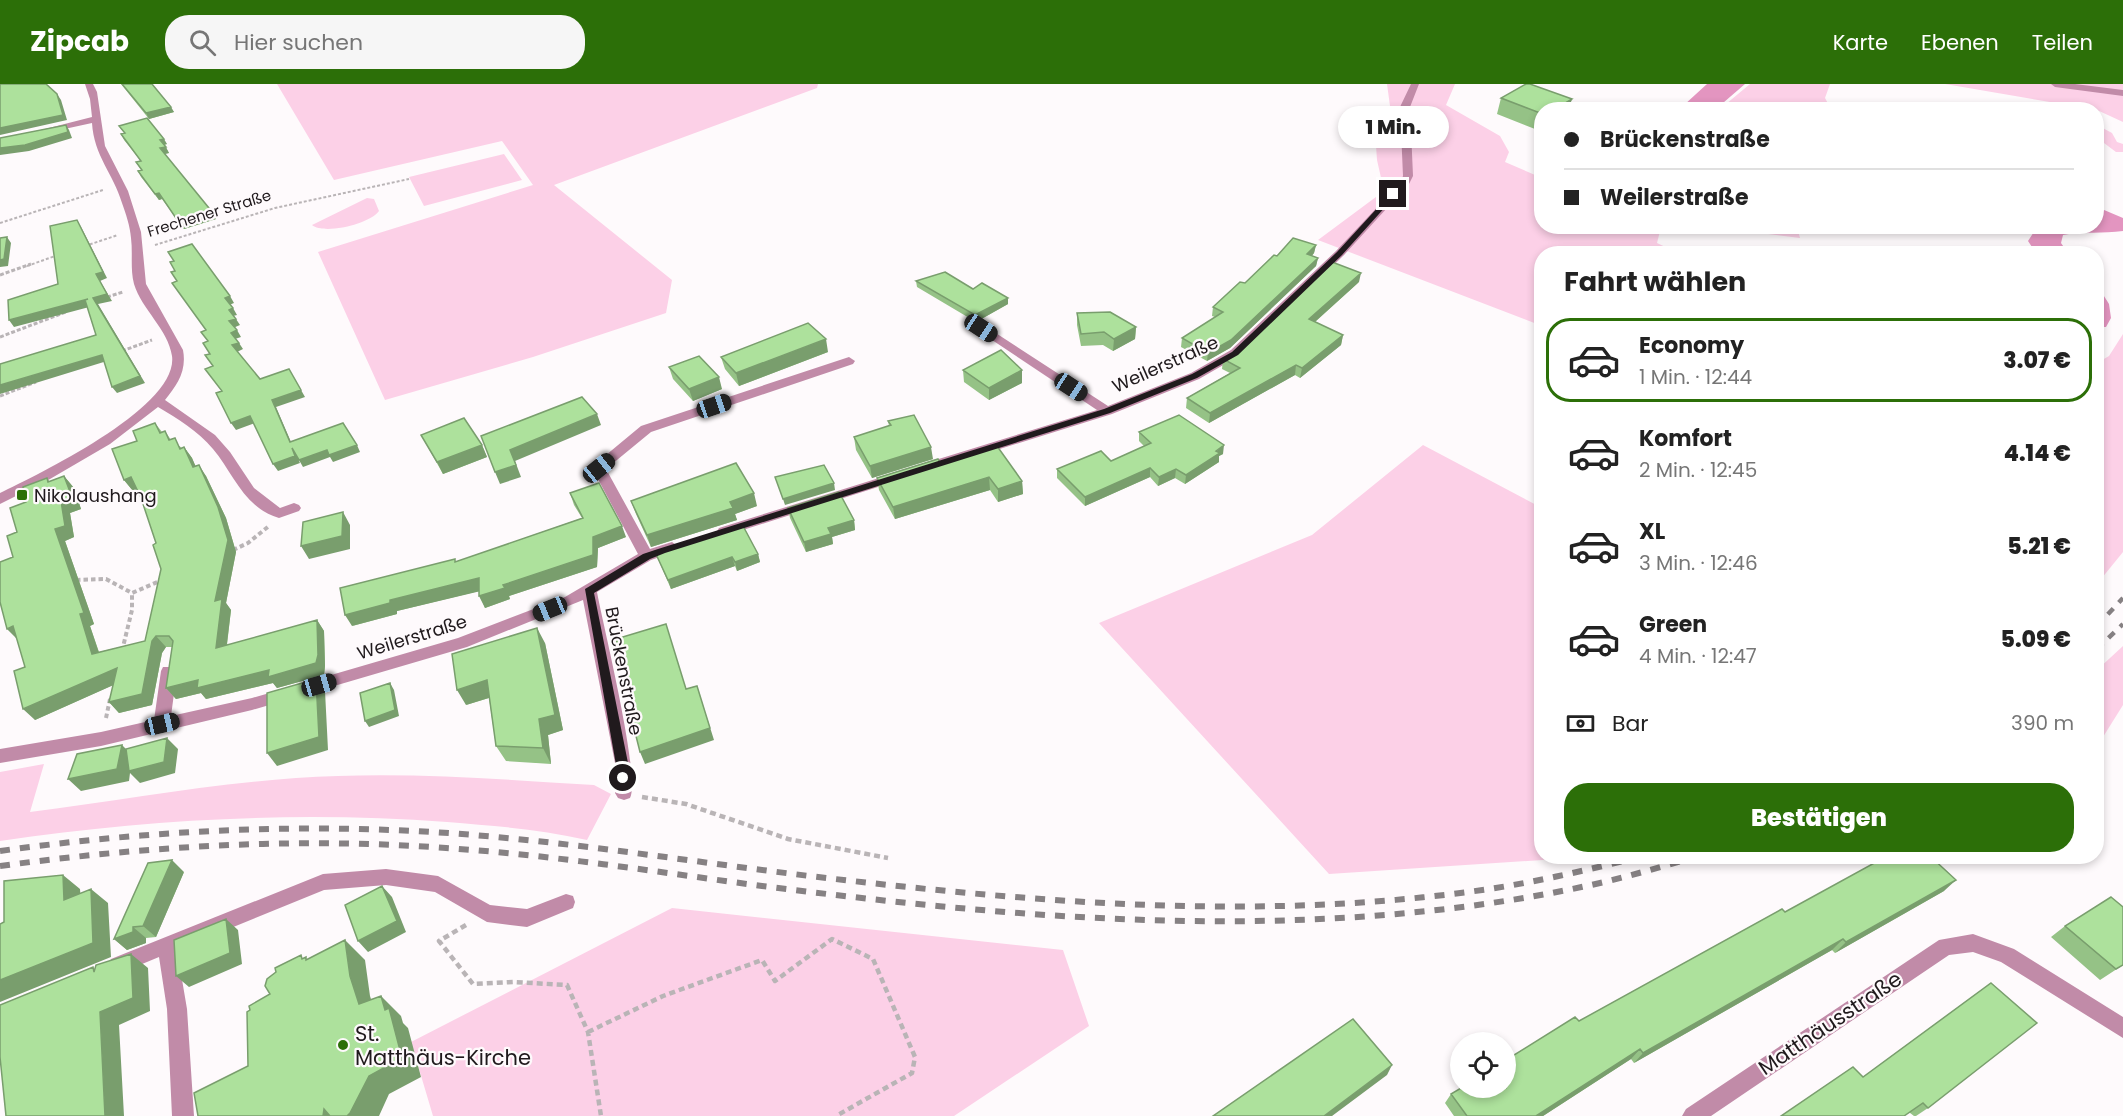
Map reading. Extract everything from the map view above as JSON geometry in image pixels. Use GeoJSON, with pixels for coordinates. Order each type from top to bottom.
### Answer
{"type":"FeatureCollection","features":[{"type":"Feature","properties":{"kind":"street","name":"Frechener Straße"},"geometry":{"type":"LineString","coordinates":[[0,499],[106,441],[157,401],[174,379],[180,360],[169,333],[140,285],[136,229],[121,185],[102,154],[96,119],[96,97],[90,84]]}},
{"type":"Feature","properties":{"kind":"street","name":"Weilerstraße"},"geometry":{"type":"LineString","coordinates":[[710,535],[1107,411],[1195,376],[1235,353],[1340,253],[1404,184],[1408,176],[1405,107],[1415,84]]}},
{"type":"Feature","properties":{"kind":"street"},"geometry":{"type":"LineString","coordinates":[[2055,84],[2123,93]]}},
{"type":"Feature","properties":{"kind":"street"},"geometry":{"type":"LineString","coordinates":[[38,131],[96,119]]}},
{"type":"Feature","properties":{"kind":"street"},"geometry":{"type":"LineString","coordinates":[[981,328],[1107,411]]}},
{"type":"Feature","properties":{"kind":"street"},"geometry":{"type":"LineString","coordinates":[[646,556],[599,468],[646,429],[849,361]]}},
{"type":"Feature","properties":{"kind":"street"},"geometry":{"type":"LineString","coordinates":[[157,401],[200,428],[226,456],[250,496],[279,513],[294,508]]}},
{"type":"Feature","properties":{"kind":"street","name":"Weilerstraße"},"geometry":{"type":"LineString","coordinates":[[0,756],[101,739],[252,704],[462,643],[589,591],[646,556],[688,542]]}},
{"type":"Feature","properties":{"kind":"street","name":"Brückenstraße"},"geometry":{"type":"LineString","coordinates":[[589,591],[622,763],[624,793]]}},
{"type":"Feature","properties":{"kind":"street"},"geometry":{"type":"LineString","coordinates":[[162,724],[172,653]]}},
{"type":"Feature","properties":{"kind":"street"},"geometry":{"type":"LineString","coordinates":[[104,971],[323,882],[386,877],[438,884],[487,913],[527,918],[566,902]]}},
{"type":"Feature","properties":{"kind":"street","name":"Matthäusstraße"},"geometry":{"type":"LineString","coordinates":[[1693,1116],[1946,946],[1973,943],[2007,955],[2123,1028]]}},
{"type":"Feature","properties":{"kind":"street"},"geometry":{"type":"LineString","coordinates":[[167,944],[177,1009],[183,1116]]}},
{"type":"Feature","properties":{"kind":"path","name":"Frechener Straße"},"geometry":{"type":"LineString","coordinates":[[137,250],[290,205],[409,179]]}},
{"type":"Feature","properties":{"kind":"path"},"geometry":{"type":"LineString","coordinates":[[0,223],[121,185]]}},
{"type":"Feature","properties":{"kind":"path","name":"Frechener Straße"},"geometry":{"type":"LineString","coordinates":[[79,248],[136,229]]}},
{"type":"Feature","properties":{"kind":"path"},"geometry":{"type":"LineString","coordinates":[[0,274],[68,252]]}},
{"type":"Feature","properties":{"kind":"path"},"geometry":{"type":"LineString","coordinates":[[97,301],[140,285]]}},
{"type":"Feature","properties":{"kind":"path"},"geometry":{"type":"LineString","coordinates":[[0,337],[75,309]]}},
{"type":"Feature","properties":{"kind":"path"},"geometry":{"type":"LineString","coordinates":[[116,353],[169,333]]}},
{"type":"Feature","properties":{"kind":"path"},"geometry":{"type":"LineString","coordinates":[[0,396],[42,380]]}},
{"type":"Feature","properties":{"kind":"path"},"geometry":{"type":"LineString","coordinates":[[227,552],[248,543],[273,523],[279,513]]}},
{"type":"Feature","properties":{"kind":"path"},"geometry":{"type":"LineString","coordinates":[[65,584],[99,576],[118,582],[132,593]]}},
{"type":"Feature","properties":{"kind":"path"},"geometry":{"type":"LineString","coordinates":[[132,593],[164,579]]}},
{"type":"Feature","properties":{"kind":"path"},"geometry":{"type":"LineString","coordinates":[[121,653],[132,610],[132,593]]}},
{"type":"Feature","properties":{"kind":"path"},"geometry":{"type":"LineString","coordinates":[[101,739],[111,696]]}},
{"type":"Feature","properties":{"kind":"path"},"geometry":{"type":"LineString","coordinates":[[624,793],[686,804],[788,839],[888,858]]}},
{"type":"Feature","properties":{"kind":"path"},"geometry":{"type":"LineString","coordinates":[[487,913],[439,940],[473,984],[513,982],[567,985],[588,1032],[601,1116]]}},
{"type":"Feature","properties":{"kind":"path"},"geometry":{"type":"LineString","coordinates":[[588,1032],[663,996],[762,960],[775,981],[832,939],[873,959],[915,1057],[912,1073],[836,1116]]}},
{"type":"Feature","properties":{"kind":"shaded area"},"geometry":{"type":"Polygon","coordinates":[[[277,84],[818,84],[817,88],[554,185],[672,280],[666,313],[533,357],[385,400],[318,252],[533,185],[502,141],[334,180],[277,84]]]}},
{"type":"Feature","properties":{"kind":"shaded area"},"geometry":{"type":"Polygon","coordinates":[[[1387,84],[1455,84],[1446,105],[1500,136],[1509,152],[1505,162],[1534,175],[1534,234],[1659,234],[1657,243],[1663,246],[1534,246],[1534,323],[1318,240],[1384,191],[1377,160],[1374,116],[1390,106],[1387,84]]]}},
{"type":"Feature","properties":{"kind":"shaded area"},"geometry":{"type":"Polygon","coordinates":[[[1707,84],[1745,84],[1724,102],[1687,102],[1707,84]]]}},
{"type":"Feature","properties":{"kind":"shaded area"},"geometry":{"type":"Polygon","coordinates":[[[1750,84],[1830,84],[1825,98],[1827,102],[1728,102],[1750,84]]]}},
{"type":"Feature","properties":{"kind":"shaded area"},"geometry":{"type":"Polygon","coordinates":[[[1945,84],[2123,84],[2123,122],[2104,113],[2104,102],[2050,102],[1945,84]]]}},
{"type":"Feature","properties":{"kind":"shaded area"},"geometry":{"type":"Polygon","coordinates":[[[2104,129],[2112,133],[2117,142],[2123,144],[2123,152],[2116,152],[2104,143],[2104,129]]]}},
{"type":"Feature","properties":{"kind":"shaded area"},"geometry":{"type":"Polygon","coordinates":[[[504,154],[522,180],[424,206],[409,177],[504,154]]]}},
{"type":"Feature","properties":{"kind":"shaded area"},"geometry":{"type":"Polygon","coordinates":[[[367,198],[374,199],[379,211],[366,220],[347,227],[326,229],[312,225],[367,198]]]}},
{"type":"Feature","properties":{"kind":"shaded area"},"geometry":{"type":"Polygon","coordinates":[[[2104,210],[2123,218],[2123,231],[2104,232],[2104,210]]]}},
{"type":"Feature","properties":{"kind":"shaded area"},"geometry":{"type":"Polygon","coordinates":[[[1768,234],[1799,234],[1800,238],[1768,234]]]}},
{"type":"Feature","properties":{"kind":"shaded area"},"geometry":{"type":"Polygon","coordinates":[[[2032,234],[2070,234],[2063,235],[2061,243],[2063,246],[2031,246],[2028,241],[2032,234]]]}},
{"type":"Feature","properties":{"kind":"shaded area"},"geometry":{"type":"Polygon","coordinates":[[[2104,296],[2109,304],[2111,318],[2104,327],[2104,296]]]}},
{"type":"Feature","properties":{"kind":"shaded area"},"geometry":{"type":"Polygon","coordinates":[[[2123,334],[2123,552],[2104,575],[2104,359],[2109,356],[2123,334]]]}},
{"type":"Feature","properties":{"kind":"shaded area"},"geometry":{"type":"Polygon","coordinates":[[[1423,445],[1534,504],[1534,861],[1329,874],[1099,623],[1312,535],[1423,445]]]}},
{"type":"Feature","properties":{"kind":"shaded area"},"geometry":{"type":"Polygon","coordinates":[[[2123,646],[2123,705],[2104,735],[2104,664],[2123,646]]]}},
{"type":"Feature","properties":{"kind":"shaded area"},"geometry":{"type":"Polygon","coordinates":[[[44,764],[30,812],[222,785],[370,775],[434,776],[594,785],[611,794],[587,840],[534,831],[447,822],[279,817],[167,822],[0,841],[0,772],[44,764]]]}},
{"type":"Feature","properties":{"kind":"shaded area"},"geometry":{"type":"Polygon","coordinates":[[[672,908],[1063,950],[1089,1026],[954,1116],[433,1116],[411,1042],[672,908]]]}},
{"type":"Feature","properties":{"kind":"building"},"geometry":{"type":"Polygon","coordinates":[[[0,84],[46,84],[57,94],[63,115],[0,128],[0,84]]]}},
{"type":"Feature","properties":{"kind":"building"},"geometry":{"type":"Polygon","coordinates":[[[122,84],[152,84],[171,107],[146,113],[122,84]]]}},
{"type":"Feature","properties":{"kind":"building"},"geometry":{"type":"Polygon","coordinates":[[[1530,84],[1572,99],[1567,102],[1534,102],[1534,111],[1501,98],[1530,84]]]}},
{"type":"Feature","properties":{"kind":"building"},"geometry":{"type":"Polygon","coordinates":[[[147,118],[164,139],[160,140],[166,147],[160,148],[213,213],[180,224],[159,193],[155,194],[138,171],[142,170],[136,162],[141,161],[121,134],[125,133],[119,126],[147,118]]]}},
{"type":"Feature","properties":{"kind":"building"},"geometry":{"type":"Polygon","coordinates":[[[66,125],[68,132],[25,145],[0,148],[0,138],[66,125]]]}},
{"type":"Feature","properties":{"kind":"building"},"geometry":{"type":"Polygon","coordinates":[[[77,220],[103,272],[96,274],[107,294],[93,298],[140,376],[112,387],[102,355],[0,385],[0,364],[96,335],[85,300],[88,299],[9,320],[8,300],[58,284],[50,226],[77,220]]]}},
{"type":"Feature","properties":{"kind":"building"},"geometry":{"type":"Polygon","coordinates":[[[7,237],[4,259],[0,260],[0,238],[7,237]]]}},
{"type":"Feature","properties":{"kind":"building"},"geometry":{"type":"Polygon","coordinates":[[[1293,238],[1316,245],[1307,254],[1318,258],[1231,340],[1208,353],[1182,338],[1223,312],[1213,307],[1240,282],[1245,283],[1274,255],[1277,256],[1293,238]]]}},
{"type":"Feature","properties":{"kind":"building"},"geometry":{"type":"Polygon","coordinates":[[[192,244],[230,296],[225,298],[233,308],[229,310],[236,319],[229,321],[237,330],[231,333],[239,343],[232,345],[260,379],[289,369],[301,390],[272,400],[290,442],[343,423],[357,445],[329,455],[327,450],[299,460],[292,448],[295,456],[273,464],[250,416],[231,423],[216,393],[222,391],[205,369],[213,366],[205,355],[210,354],[203,343],[208,341],[201,332],[206,330],[172,283],[177,281],[171,272],[175,271],[170,262],[174,261],[168,252],[192,244]]]}},
{"type":"Feature","properties":{"kind":"building"},"geometry":{"type":"Polygon","coordinates":[[[1332,262],[1361,273],[1309,319],[1343,335],[1302,368],[1296,365],[1210,413],[1187,398],[1240,368],[1223,359],[1242,348],[1332,262]]]}},
{"type":"Feature","properties":{"kind":"building"},"geometry":{"type":"Polygon","coordinates":[[[945,272],[973,289],[982,283],[1008,298],[975,315],[916,281],[945,272]]]}},
{"type":"Feature","properties":{"kind":"building"},"geometry":{"type":"Polygon","coordinates":[[[1110,312],[1136,327],[1114,339],[1104,332],[1081,334],[1077,313],[1110,312]]]}},
{"type":"Feature","properties":{"kind":"building"},"geometry":{"type":"Polygon","coordinates":[[[808,323],[826,339],[736,373],[721,357],[808,323]]]}},
{"type":"Feature","properties":{"kind":"building"},"geometry":{"type":"Polygon","coordinates":[[[1001,350],[1022,370],[989,388],[963,370],[1001,350]]]}},
{"type":"Feature","properties":{"kind":"building"},"geometry":{"type":"Polygon","coordinates":[[[699,356],[719,377],[689,389],[669,367],[699,356]]]}},
{"type":"Feature","properties":{"kind":"building"},"geometry":{"type":"Polygon","coordinates":[[[582,397],[597,414],[510,450],[516,465],[495,472],[481,436],[582,397]]]}},
{"type":"Feature","properties":{"kind":"building"},"geometry":{"type":"Polygon","coordinates":[[[914,415],[931,447],[870,466],[854,437],[891,425],[888,421],[914,415]]]}},
{"type":"Feature","properties":{"kind":"building"},"geometry":{"type":"Polygon","coordinates":[[[1179,415],[1224,445],[1216,451],[1220,453],[1186,475],[1176,469],[1159,477],[1150,468],[1085,497],[1057,469],[1101,451],[1111,461],[1151,443],[1139,432],[1179,415]]]}},
{"type":"Feature","properties":{"kind":"building"},"geometry":{"type":"Polygon","coordinates":[[[464,418],[482,445],[437,462],[421,435],[464,418]]]}},
{"type":"Feature","properties":{"kind":"building"},"geometry":{"type":"Polygon","coordinates":[[[155,423],[160,433],[165,431],[169,440],[175,438],[180,449],[184,447],[193,467],[199,465],[218,507],[228,540],[215,601],[222,599],[216,648],[317,620],[318,655],[316,663],[268,677],[269,670],[197,688],[198,680],[166,688],[173,641],[169,636],[156,636],[152,641],[142,694],[109,702],[117,668],[23,709],[14,671],[25,667],[13,626],[7,629],[0,602],[0,562],[13,557],[7,536],[17,532],[10,508],[26,502],[23,487],[47,478],[48,482],[64,476],[72,497],[61,501],[65,526],[55,529],[84,613],[80,614],[92,654],[145,641],[161,569],[153,545],[156,543],[141,498],[131,477],[124,480],[112,449],[137,441],[133,431],[155,423]]]}},
{"type":"Feature","properties":{"kind":"building"},"geometry":{"type":"Polygon","coordinates":[[[997,446],[1022,481],[998,489],[989,477],[893,507],[877,478],[938,459],[941,464],[997,446]]]}},
{"type":"Feature","properties":{"kind":"building"},"geometry":{"type":"Polygon","coordinates":[[[736,463],[754,493],[730,502],[733,508],[647,535],[631,501],[736,463]]]}},
{"type":"Feature","properties":{"kind":"building"},"geometry":{"type":"Polygon","coordinates":[[[824,465],[834,483],[783,499],[775,477],[824,465]]]}},
{"type":"Feature","properties":{"kind":"building"},"geometry":{"type":"Polygon","coordinates":[[[599,483],[622,526],[593,537],[593,555],[503,585],[505,588],[479,596],[479,578],[390,600],[390,603],[345,615],[340,588],[455,559],[455,562],[583,518],[570,493],[599,483]]]}},
{"type":"Feature","properties":{"kind":"building"},"geometry":{"type":"Polygon","coordinates":[[[839,492],[854,520],[828,528],[831,534],[804,542],[788,508],[839,492]]]}},
{"type":"Feature","properties":{"kind":"building"},"geometry":{"type":"Polygon","coordinates":[[[343,512],[342,536],[301,546],[303,522],[343,512]]]}},
{"type":"Feature","properties":{"kind":"building"},"geometry":{"type":"Polygon","coordinates":[[[742,524],[758,554],[735,562],[732,557],[668,580],[655,552],[742,524]]]}},
{"type":"Feature","properties":{"kind":"building"},"geometry":{"type":"Polygon","coordinates":[[[666,624],[686,689],[697,686],[710,728],[640,752],[629,708],[635,706],[616,639],[666,624]]]}},
{"type":"Feature","properties":{"kind":"building"},"geometry":{"type":"Polygon","coordinates":[[[537,628],[555,715],[539,719],[543,748],[496,746],[487,680],[457,690],[452,654],[537,628]]]}},
{"type":"Feature","properties":{"kind":"building"},"geometry":{"type":"Polygon","coordinates":[[[316,679],[319,737],[267,753],[267,693],[316,679]]]}},
{"type":"Feature","properties":{"kind":"building"},"geometry":{"type":"Polygon","coordinates":[[[390,683],[395,710],[365,721],[360,693],[390,683]]]}},
{"type":"Feature","properties":{"kind":"building"},"geometry":{"type":"Polygon","coordinates":[[[167,738],[164,762],[129,771],[126,749],[167,738]]]}},
{"type":"Feature","properties":{"kind":"building"},"geometry":{"type":"Polygon","coordinates":[[[122,745],[117,769],[68,779],[77,754],[122,745]]]}},
{"type":"Feature","properties":{"kind":"building"},"geometry":{"type":"Polygon","coordinates":[[[172,860],[143,926],[133,927],[133,932],[114,939],[148,863],[172,860]]]}},
{"type":"Feature","properties":{"kind":"building"},"geometry":{"type":"Polygon","coordinates":[[[1872,864],[1939,864],[1956,880],[1846,942],[1843,939],[1643,1053],[1640,1049],[1536,1116],[1467,1116],[1454,1098],[1516,1098],[1516,1054],[1575,1017],[1579,1021],[1782,909],[1785,912],[1872,864]]]}},
{"type":"Feature","properties":{"kind":"building"},"geometry":{"type":"Polygon","coordinates":[[[63,875],[64,900],[91,889],[93,943],[0,980],[0,924],[4,922],[4,881],[63,875]]]}},
{"type":"Feature","properties":{"kind":"building"},"geometry":{"type":"Polygon","coordinates":[[[382,886],[397,921],[358,941],[345,905],[382,886]]]}},
{"type":"Feature","properties":{"kind":"building"},"geometry":{"type":"Polygon","coordinates":[[[2111,897],[2123,907],[2123,965],[2116,969],[2065,926],[2111,897]]]}},
{"type":"Feature","properties":{"kind":"building"},"geometry":{"type":"Polygon","coordinates":[[[226,919],[230,953],[176,976],[174,940],[226,919]]]}},
{"type":"Feature","properties":{"kind":"building","name":"St. Matthäus-Kirche"},"geometry":{"type":"Polygon","coordinates":[[[345,940],[350,976],[359,1004],[381,996],[385,1010],[389,1008],[402,1058],[369,1076],[347,1116],[330,1116],[324,1109],[323,1116],[198,1116],[194,1093],[248,1066],[247,1012],[250,1010],[249,1006],[270,994],[265,986],[267,979],[276,972],[275,968],[301,955],[302,959],[306,957],[306,960],[345,940]]]}},
{"type":"Feature","properties":{"kind":"building"},"geometry":{"type":"Polygon","coordinates":[[[131,954],[133,998],[100,1012],[105,1116],[6,1116],[0,1057],[0,1005],[93,967],[94,972],[96,965],[131,954]]]}},
{"type":"Feature","properties":{"kind":"building"},"geometry":{"type":"Polygon","coordinates":[[[1991,983],[2037,1023],[1928,1108],[1923,1103],[1904,1116],[1781,1116],[1853,1067],[1863,1077],[1991,983]]]}},
{"type":"Feature","properties":{"kind":"building"},"geometry":{"type":"Polygon","coordinates":[[[1353,1019],[1392,1065],[1324,1116],[1213,1116],[1353,1019]]]}},
{"type":"Feature","properties":{"kind":"railway"},"geometry":{"type":"LineString","coordinates":[[2104,618],[2123,598]]}},
{"type":"Feature","properties":{"kind":"railway"},"geometry":{"type":"LineString","coordinates":[[2104,642],[2123,624]]}},
{"type":"Feature","properties":{"kind":"railway"},"geometry":{"type":"LineString","coordinates":[[0,851],[51,844],[207,831],[310,828],[414,831],[519,839],[782,873],[998,896],[1080,902],[1244,906],[1408,899],[1489,889],[1609,864]]}},
{"type":"Feature","properties":{"kind":"railway"},"geometry":{"type":"LineString","coordinates":[[0,866],[111,853],[223,845],[334,843],[390,845],[525,855],[815,893],[976,909],[1136,920],[1241,921],[1345,918],[1448,909],[1600,883],[1671,864]]}},
{"type":"Feature","properties":{"kind":"place","name":"Nikolaushang"},"geometry":{"type":"Point","coordinates":[22,495]}},
{"type":"Feature","properties":{"kind":"place","name":"St. Matthäus-Kirche"},"geometry":{"type":"Point","coordinates":[343,1045]}},
{"type":"Feature","properties":{"kind":"route"},"geometry":{"type":"LineString","coordinates":[[623,778],[589,591],[646,556],[1107,411],[1195,376],[1235,353],[1340,253],[1393,194]]}}]}
